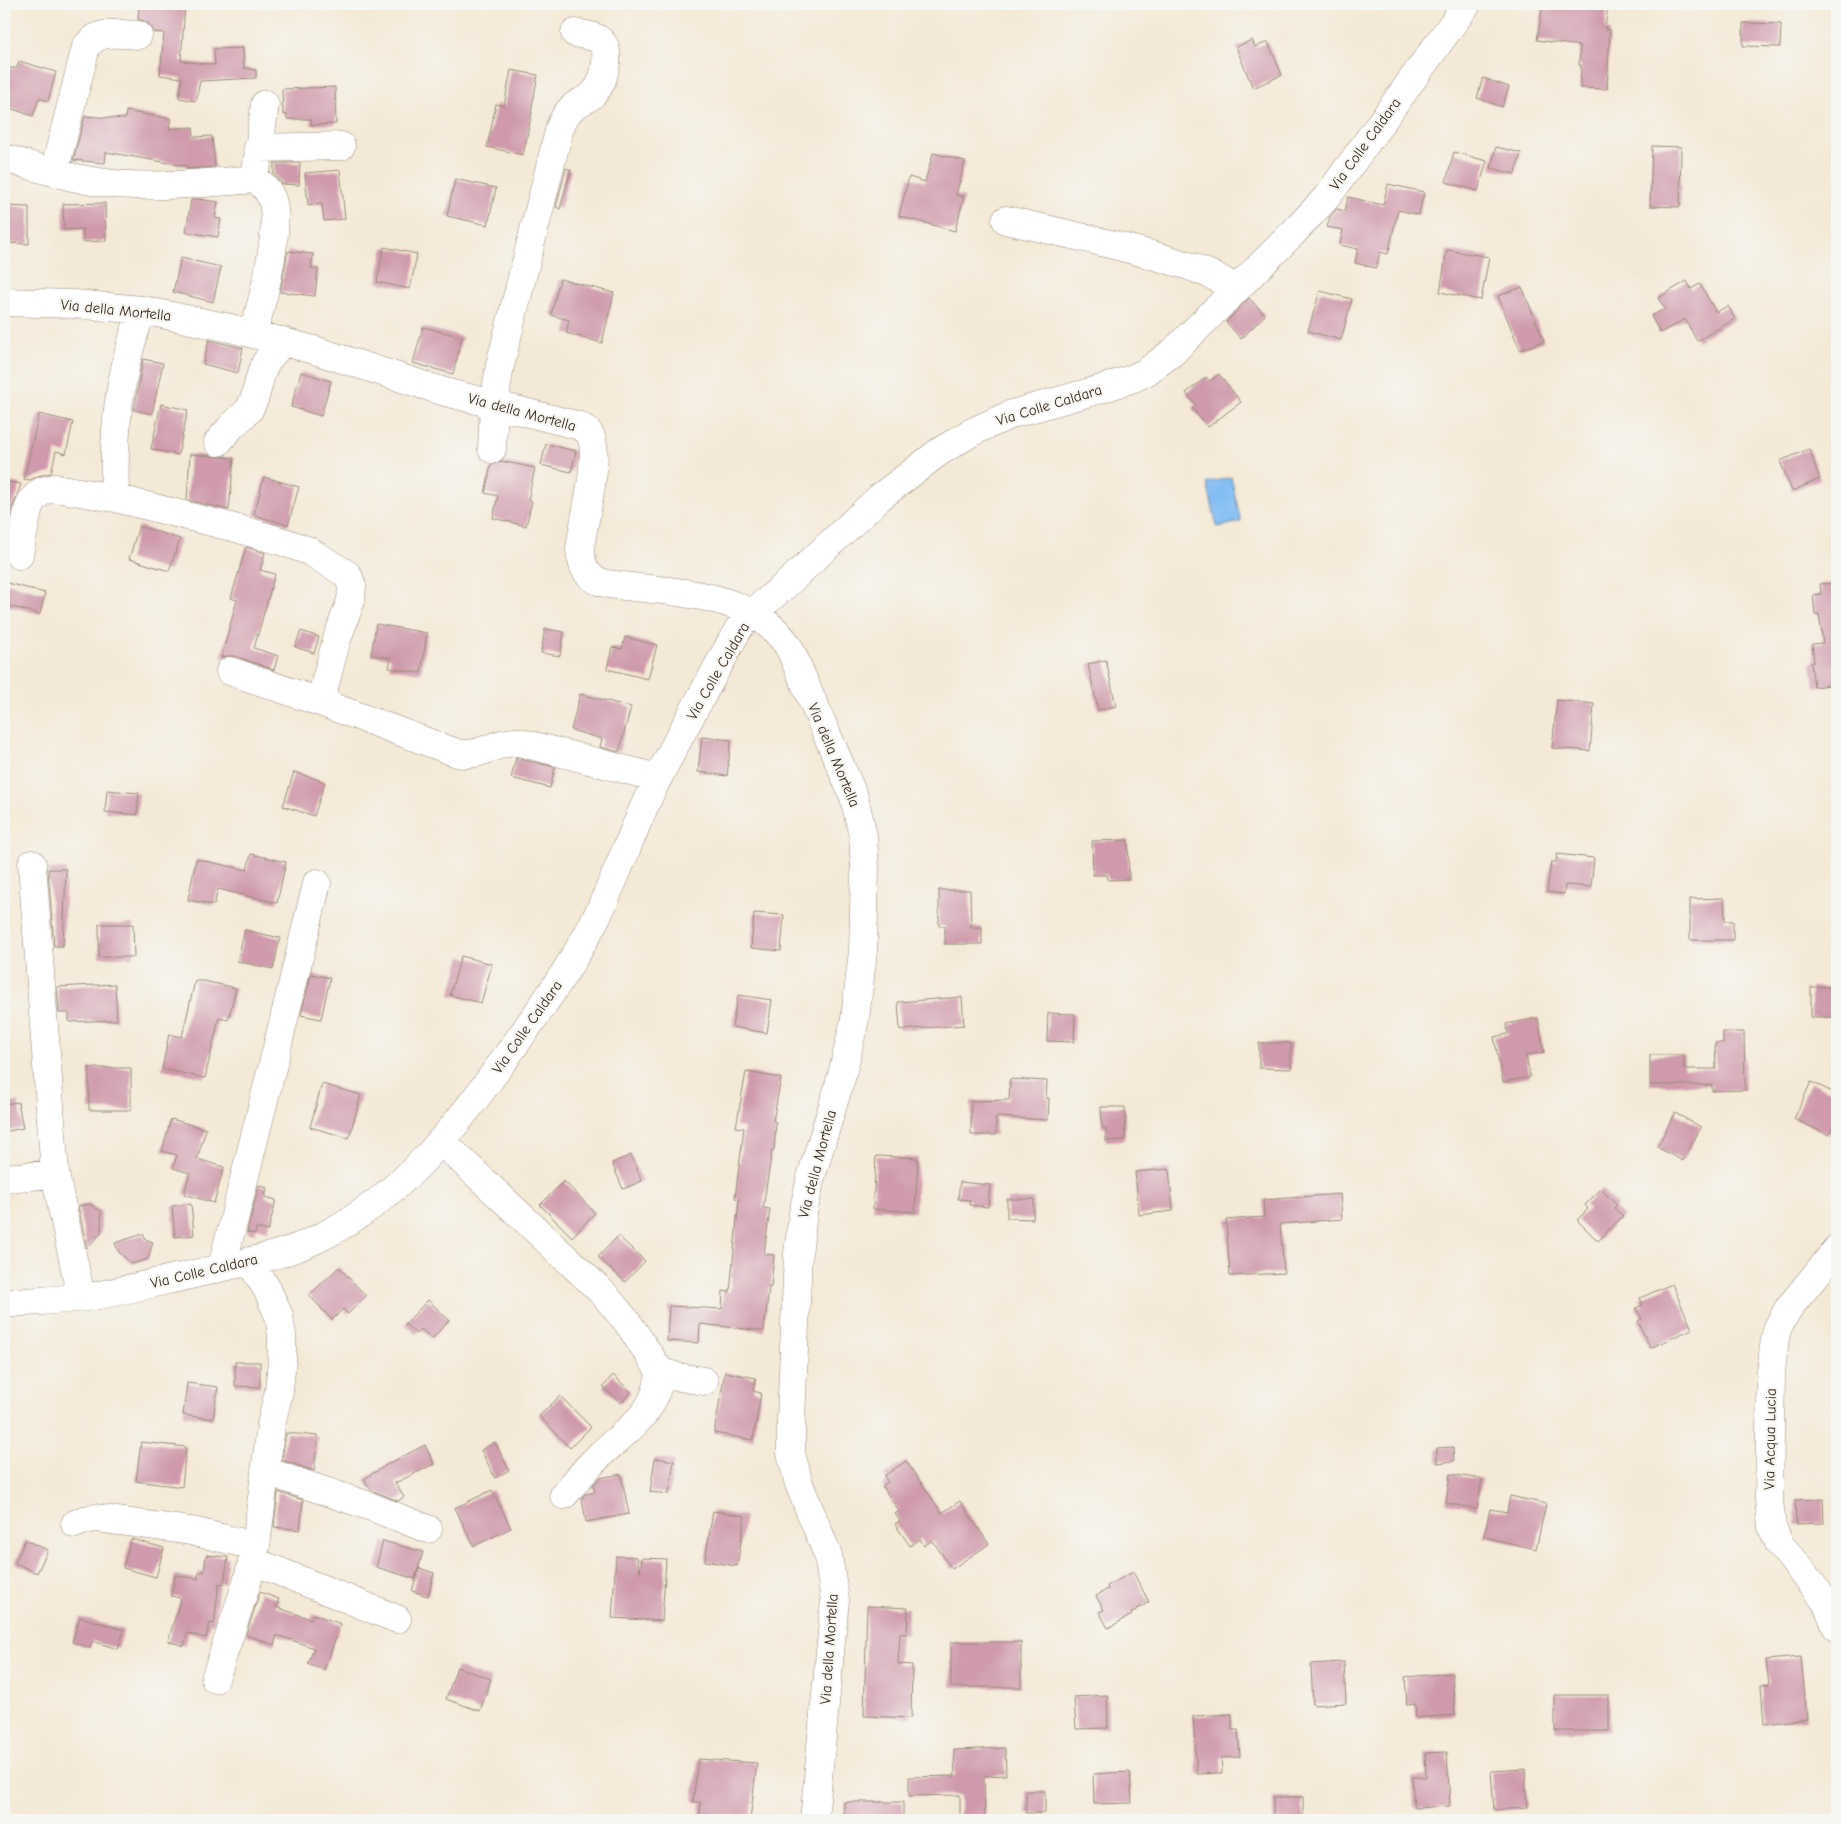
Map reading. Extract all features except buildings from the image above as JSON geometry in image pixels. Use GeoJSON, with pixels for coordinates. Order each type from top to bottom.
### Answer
{"type":"FeatureCollection","features":[{"type":"Feature","properties":{"kind":"street","name":"Via Colle Caldara"},"geometry":{"type":"LineString","coordinates":[[4,1304],[81,1297],[142,1286],[249,1261],[294,1248],[311,1242],[358,1215],[396,1188],[441,1141],[488,1082],[538,1012],[582,945],[602,906],[658,778],[743,622],[880,498],[939,452],[972,432],[1012,414],[1110,386],[1146,372],[1173,352],[1289,238],[1327,197],[1467,4]]}},
{"type":"Feature","properties":{"kind":"street"},"geometry":{"type":"LineString","coordinates":[[492,449],[494,404],[502,354],[560,127],[571,109],[595,92],[602,83],[604,76],[606,54],[604,44],[592,36],[575,33]]}},
{"type":"Feature","properties":{"kind":"street"},"geometry":{"type":"LineString","coordinates":[[54,172],[86,47],[95,37],[105,34],[138,35]]}},
{"type":"Feature","properties":{"kind":"street"},"geometry":{"type":"LineString","coordinates":[[253,333],[260,312],[271,251],[274,216],[271,197],[256,179],[258,148],[265,104]]}},
{"type":"Feature","properties":{"kind":"street"},"geometry":{"type":"LineString","coordinates":[[258,148],[341,146]]}},
{"type":"Feature","properties":{"kind":"street"},"geometry":{"type":"LineString","coordinates":[[4,158],[83,180],[113,184],[206,183],[256,179]]}},
{"type":"Feature","properties":{"kind":"street"},"geometry":{"type":"LineString","coordinates":[[1006,220],[1128,248],[1190,266],[1210,273],[1236,289]]}},
{"type":"Feature","properties":{"kind":"street","name":"Via della Mortella"},"geometry":{"type":"LineString","coordinates":[[4,302],[74,304],[142,310],[253,333],[432,388],[580,426],[589,434],[594,447],[594,461],[580,550],[583,568],[591,578],[608,584],[711,597],[728,602],[752,614],[773,628],[790,649],[854,797],[865,854],[863,952],[857,1008],[848,1054],[817,1155],[807,1195],[801,1226],[798,1260],[791,1420],[792,1454],[801,1490],[828,1555],[834,1586],[814,1820]]}},
{"type":"Feature","properties":{"kind":"street"},"geometry":{"type":"LineString","coordinates":[[115,498],[114,456],[117,408],[130,348],[142,310]]}},
{"type":"Feature","properties":{"kind":"street"},"geometry":{"type":"LineString","coordinates":[[218,442],[249,410],[255,396],[260,374],[266,362],[283,341]]}},
{"type":"Feature","properties":{"kind":"street"},"geometry":{"type":"LineString","coordinates":[[18,555],[30,505],[35,496],[42,491],[60,488],[115,498],[240,529],[284,542],[309,552],[348,575],[352,586],[351,600],[337,639],[320,702]]}},
{"type":"Feature","properties":{"kind":"street"},"geometry":{"type":"LineString","coordinates":[[230,671],[461,754],[477,754],[499,743],[519,742],[658,778]]}},
{"type":"Feature","properties":{"kind":"street"},"geometry":{"type":"LineString","coordinates":[[32,864],[55,1174],[81,1297]]}},
{"type":"Feature","properties":{"kind":"street"},"geometry":{"type":"LineString","coordinates":[[222,1267],[317,883]]}},
{"type":"Feature","properties":{"kind":"street"},"geometry":{"type":"LineString","coordinates":[[441,1141],[603,1293],[628,1323],[660,1371],[704,1381]]}},
{"type":"Feature","properties":{"kind":"street"},"geometry":{"type":"LineString","coordinates":[[4,1178],[55,1174]]}},
{"type":"Feature","properties":{"kind":"street","name":"Via Acqua Lucia"},"geometry":{"type":"LineString","coordinates":[[1837,1249],[1788,1310],[1776,1334],[1771,1372],[1769,1500],[1772,1527],[1779,1543],[1826,1602],[1837,1628]]}},
{"type":"Feature","properties":{"kind":"street"},"geometry":{"type":"LineString","coordinates":[[215,1679],[254,1553],[270,1425],[281,1375],[282,1335],[274,1303],[249,1261]]}},
{"type":"Feature","properties":{"kind":"street"},"geometry":{"type":"LineString","coordinates":[[564,1495],[586,1468],[626,1433],[642,1416],[656,1394],[660,1371]]}},
{"type":"Feature","properties":{"kind":"street"},"geometry":{"type":"LineString","coordinates":[[265,1471],[369,1506],[428,1529]]}},
{"type":"Feature","properties":{"kind":"street"},"geometry":{"type":"LineString","coordinates":[[75,1524],[96,1518],[191,1531],[254,1553],[397,1619]]}},
{"type":"Feature","properties":{"kind":"water"},"geometry":{"type":"Polygon","coordinates":[[[1231,477],[1241,522],[1217,527],[1207,483],[1231,477]]]}}]}
